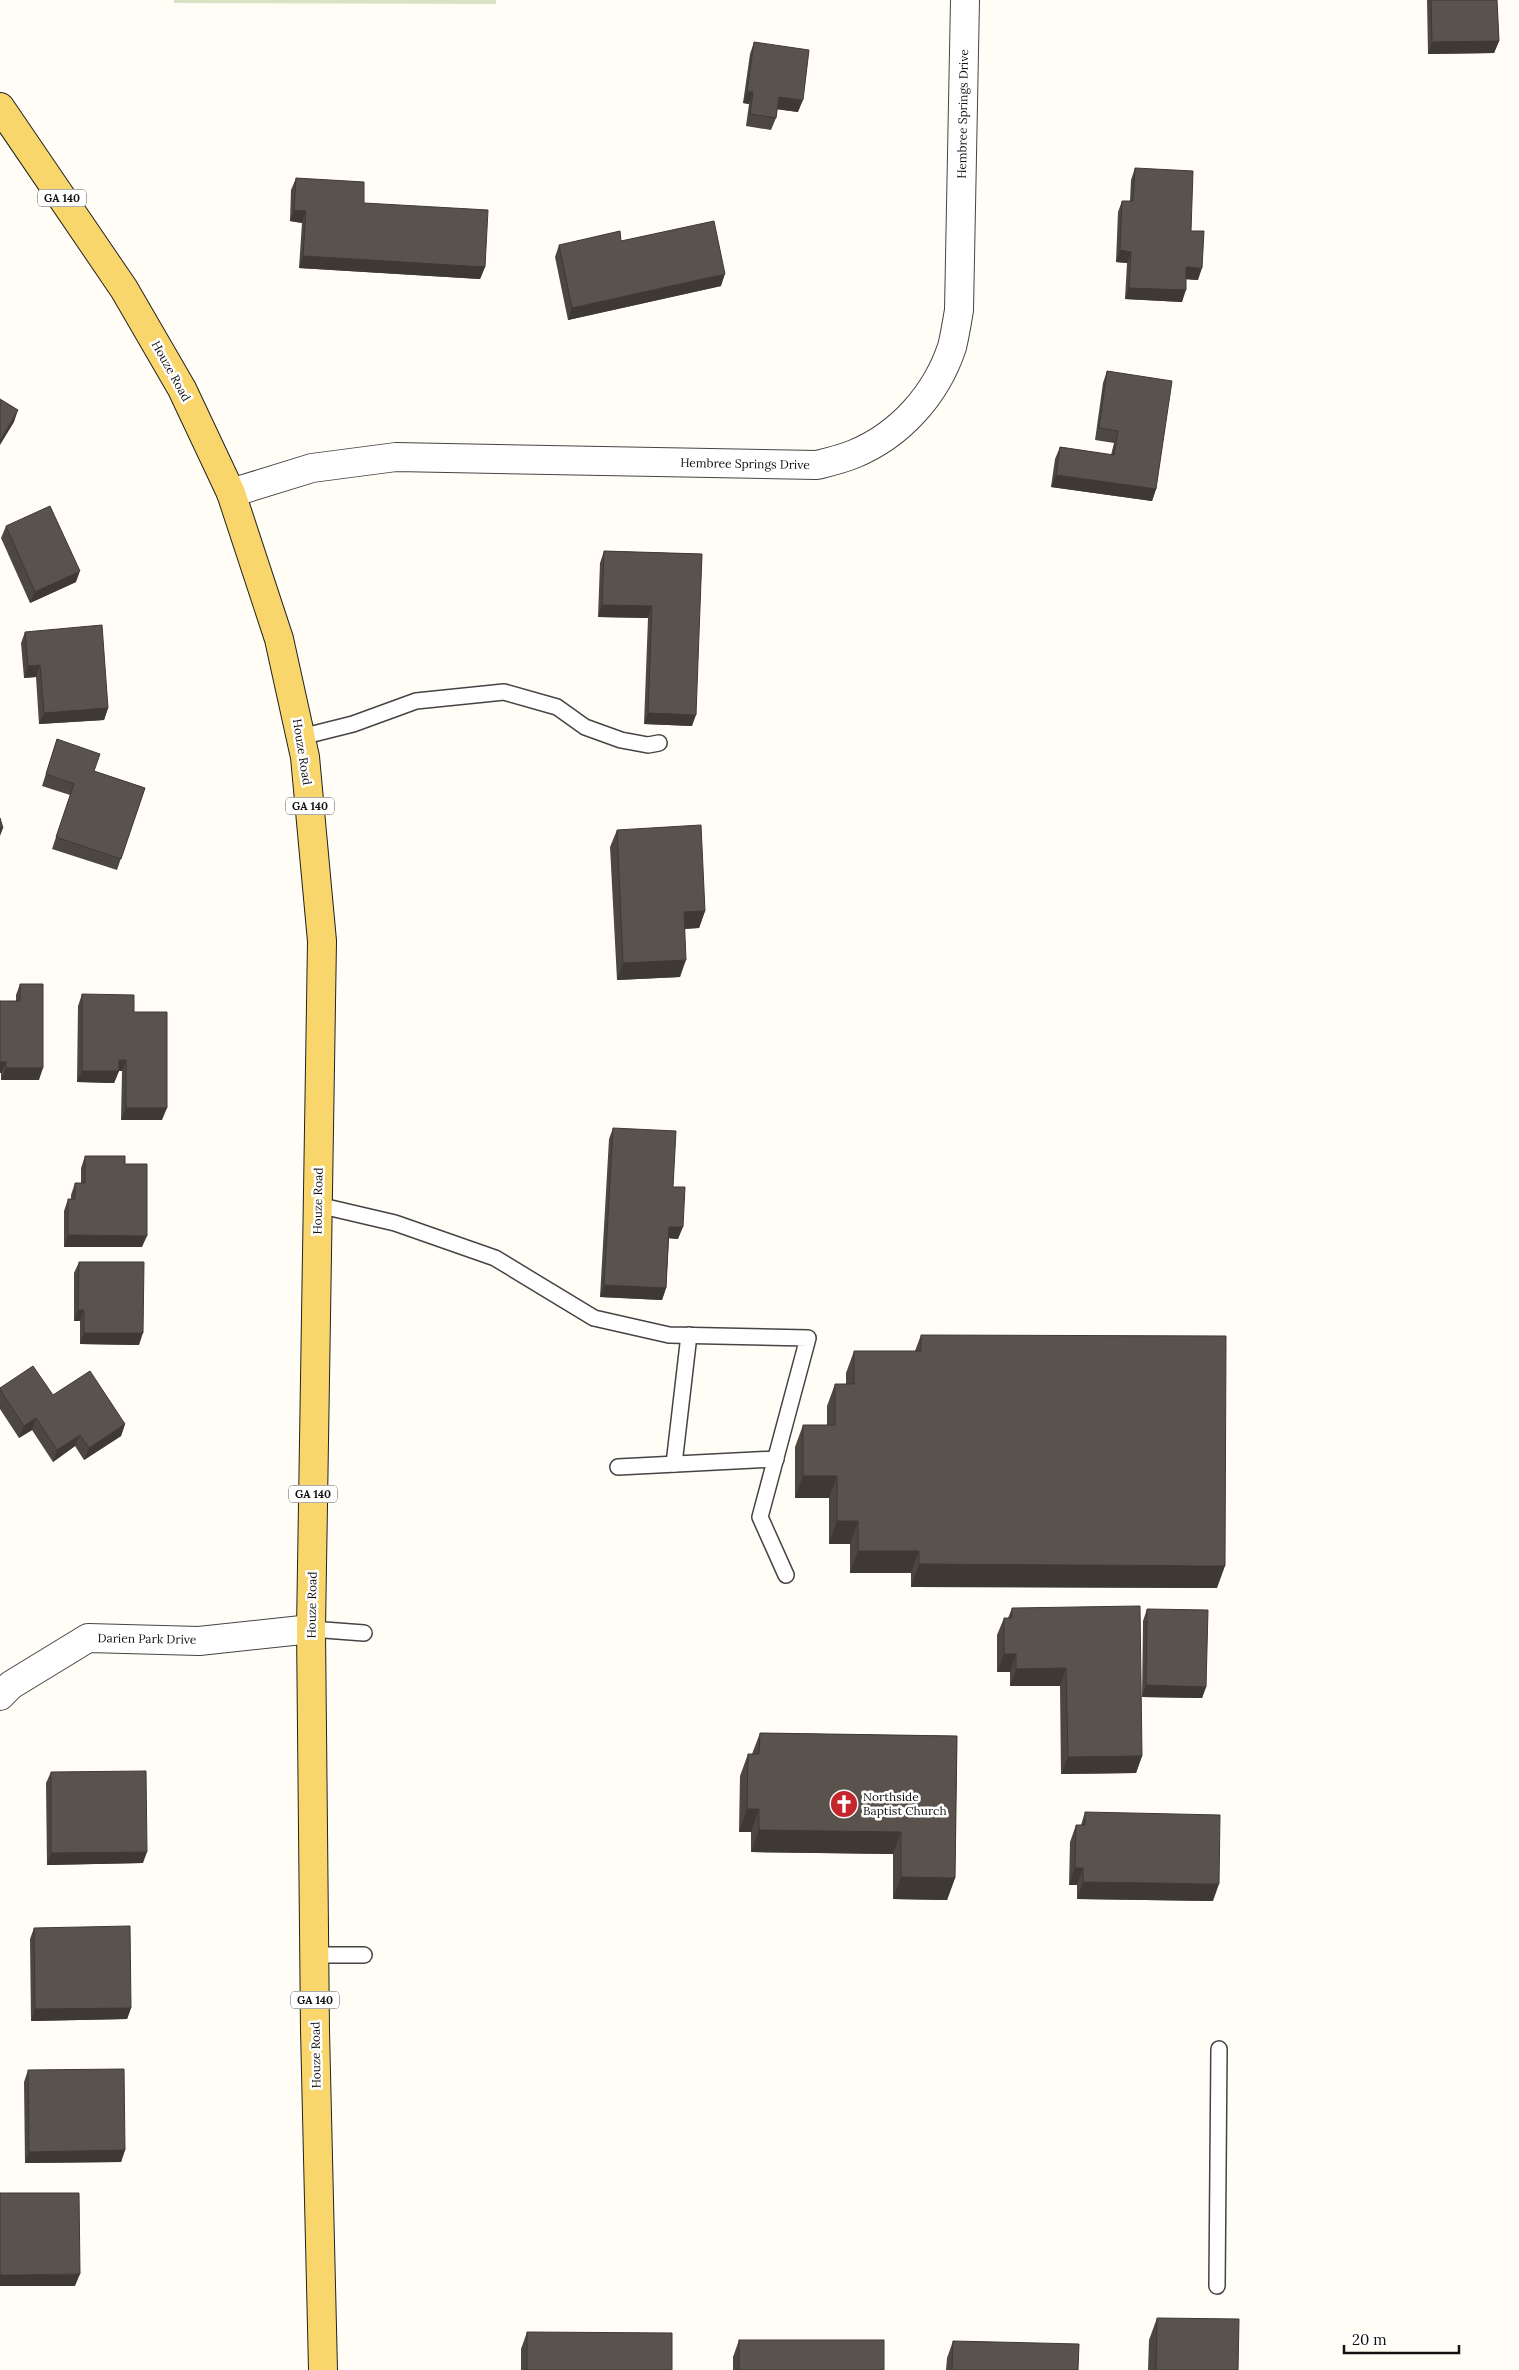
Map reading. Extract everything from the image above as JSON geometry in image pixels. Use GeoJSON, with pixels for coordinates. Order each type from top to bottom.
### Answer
{"type":"FeatureCollection","features":[{"type":"Feature","properties":{"kind":"main road","name":"Houze Road"},"geometry":{"type":"LineString","coordinates":[[0,107],[124,289],[182,389],[231,494],[279,639],[305,757],[322,941],[311,1629],[314,1955],[323,2370]]}},
{"type":"Feature","properties":{"kind":"street","name":"Hembree Springs Drive"},"geometry":{"type":"LineString","coordinates":[[231,494],[312,468],[396,457],[817,465],[853,455],[889,435],[917,410],[939,379],[952,346],[959,310],[965,0]]}},
{"type":"Feature","properties":{"kind":"street","name":"Darien Park Drive"},"geometry":{"type":"LineString","coordinates":[[0,1696],[11,1685],[88,1638],[199,1641],[311,1629]]}},
{"type":"Feature","properties":{"kind":"lane"},"geometry":{"type":"LineString","coordinates":[[301,737],[353,724],[416,701],[504,692],[558,707],[586,727],[621,740],[648,745],[659,743]]}},
{"type":"Feature","properties":{"kind":"lane"},"geometry":{"type":"LineString","coordinates":[[318,1205],[395,1223],[495,1258],[594,1318],[669,1335],[808,1338],[760,1517],[786,1575]]}},
{"type":"Feature","properties":{"kind":"lane"},"geometry":{"type":"LineString","coordinates":[[674,1464],[689,1335]]}},
{"type":"Feature","properties":{"kind":"lane"},"geometry":{"type":"LineString","coordinates":[[618,1467],[776,1459]]}},
{"type":"Feature","properties":{"kind":"lane"},"geometry":{"type":"LineString","coordinates":[[311,1629],[364,1633]]}},
{"type":"Feature","properties":{"kind":"lane"},"geometry":{"type":"LineString","coordinates":[[314,1955],[364,1955]]}},
{"type":"Feature","properties":{"kind":"lane"},"geometry":{"type":"LineString","coordinates":[[1217,2286],[1219,2048]]}},
{"type":"Feature","properties":{"kind":"green space"},"geometry":{"type":"Polygon","coordinates":[[[174,0],[496,0],[496,4],[174,3],[174,0]]]}},
{"type":"Feature","properties":{"kind":"building"},"geometry":{"type":"Polygon","coordinates":[[[1431,0],[1497,0],[1499,41],[1432,42],[1431,0]]]}},
{"type":"Feature","properties":{"kind":"building"},"geometry":{"type":"Polygon","coordinates":[[[754,42],[809,50],[803,100],[779,97],[776,118],[750,114],[753,92],[747,92],[754,42]]]}},
{"type":"Feature","properties":{"kind":"building"},"geometry":{"type":"Polygon","coordinates":[[[1135,168],[1193,171],[1191,231],[1204,231],[1202,268],[1186,267],[1186,290],[1129,288],[1131,252],[1120,250],[1122,201],[1133,201],[1135,168]]]}},
{"type":"Feature","properties":{"kind":"building"},"geometry":{"type":"Polygon","coordinates":[[[296,178],[364,182],[364,203],[488,210],[485,267],[303,256],[306,211],[294,210],[296,178]]]}},
{"type":"Feature","properties":{"kind":"building"},"geometry":{"type":"Polygon","coordinates":[[[714,221],[725,274],[572,308],[559,245],[620,231],[621,241],[714,221]]]}},
{"type":"Feature","properties":{"kind":"building"},"geometry":{"type":"Polygon","coordinates":[[[1107,371],[1172,381],[1156,489],[1056,475],[1060,447],[1114,455],[1118,431],[1099,428],[1107,371]]]}},
{"type":"Feature","properties":{"kind":"building"},"geometry":{"type":"Polygon","coordinates":[[[0,399],[18,410],[0,441],[0,399]]]}},
{"type":"Feature","properties":{"kind":"building"},"geometry":{"type":"Polygon","coordinates":[[[50,506],[80,571],[35,592],[6,526],[50,506]]]}},
{"type":"Feature","properties":{"kind":"building"},"geometry":{"type":"Polygon","coordinates":[[[604,551],[702,554],[696,715],[648,713],[652,606],[602,605],[604,551]]]}},
{"type":"Feature","properties":{"kind":"building"},"geometry":{"type":"Polygon","coordinates":[[[102,625],[108,708],[44,713],[40,665],[28,666],[25,632],[102,625]]]}},
{"type":"Feature","properties":{"kind":"building"},"geometry":{"type":"Polygon","coordinates":[[[57,739],[100,754],[94,771],[145,788],[121,859],[56,837],[74,784],[46,774],[57,739]]]}},
{"type":"Feature","properties":{"kind":"building"},"geometry":{"type":"Polygon","coordinates":[[[701,825],[705,911],[684,912],[686,960],[623,963],[617,830],[701,825]]]}},
{"type":"Feature","properties":{"kind":"building"},"geometry":{"type":"Polygon","coordinates":[[[20,984],[43,984],[43,1068],[6,1068],[6,1062],[0,1062],[0,1001],[20,1001],[20,984]]]}},
{"type":"Feature","properties":{"kind":"building"},"geometry":{"type":"Polygon","coordinates":[[[82,994],[134,995],[134,1012],[167,1012],[167,1108],[126,1108],[126,1060],[119,1060],[119,1071],[82,1071],[82,994]]]}},
{"type":"Feature","properties":{"kind":"building"},"geometry":{"type":"Polygon","coordinates":[[[613,1128],[676,1131],[673,1187],[685,1187],[683,1227],[669,1227],[666,1288],[604,1285],[613,1128]]]}},
{"type":"Feature","properties":{"kind":"building"},"geometry":{"type":"Polygon","coordinates":[[[85,1156],[125,1156],[125,1164],[147,1164],[147,1236],[68,1235],[68,1199],[75,1199],[75,1183],[85,1183],[85,1156]]]}},
{"type":"Feature","properties":{"kind":"building"},"geometry":{"type":"Polygon","coordinates":[[[79,1262],[144,1262],[143,1333],[84,1333],[84,1310],[78,1310],[79,1262]]]}},
{"type":"Feature","properties":{"kind":"building"},"geometry":{"type":"Polygon","coordinates":[[[921,1335],[1226,1336],[1225,1566],[919,1564],[919,1551],[858,1551],[858,1521],[837,1521],[837,1476],[803,1476],[803,1425],[835,1425],[835,1384],[854,1384],[854,1351],[921,1351],[921,1335]]]}},
{"type":"Feature","properties":{"kind":"building"},"geometry":{"type":"Polygon","coordinates":[[[33,1366],[53,1395],[90,1371],[125,1424],[89,1448],[80,1435],[57,1450],[36,1418],[24,1426],[0,1390],[0,1388],[33,1366]]]}},
{"type":"Feature","properties":{"kind":"building"},"geometry":{"type":"Polygon","coordinates":[[[1140,1606],[1142,1756],[1068,1757],[1066,1668],[1016,1669],[1016,1654],[1004,1654],[1004,1618],[1012,1618],[1012,1608],[1140,1606]]]}},
{"type":"Feature","properties":{"kind":"building"},"geometry":{"type":"Polygon","coordinates":[[[1147,1609],[1208,1610],[1206,1687],[1146,1685],[1147,1609]]]}},
{"type":"Feature","properties":{"kind":"building","name":"Northside Baptist Church"},"geometry":{"type":"Polygon","coordinates":[[[760,1733],[957,1736],[955,1878],[901,1877],[901,1832],[759,1830],[759,1809],[747,1809],[748,1754],[759,1754],[760,1733]]]}},
{"type":"Feature","properties":{"kind":"building"},"geometry":{"type":"Polygon","coordinates":[[[146,1771],[147,1852],[51,1853],[51,1772],[146,1771]]]}},
{"type":"Feature","properties":{"kind":"building"},"geometry":{"type":"Polygon","coordinates":[[[1085,1812],[1220,1815],[1219,1884],[1083,1882],[1083,1868],[1075,1868],[1076,1825],[1085,1825],[1085,1812]]]}},
{"type":"Feature","properties":{"kind":"building"},"geometry":{"type":"Polygon","coordinates":[[[130,1926],[131,2008],[35,2009],[34,1928],[130,1926]]]}},
{"type":"Feature","properties":{"kind":"building"},"geometry":{"type":"Polygon","coordinates":[[[124,2069],[125,2150],[29,2152],[28,2070],[124,2069]]]}},
{"type":"Feature","properties":{"kind":"building"},"geometry":{"type":"Polygon","coordinates":[[[0,2193],[79,2193],[80,2274],[0,2275],[0,2193]]]}},
{"type":"Feature","properties":{"kind":"building"},"geometry":{"type":"Polygon","coordinates":[[[1157,2318],[1239,2319],[1238,2370],[1156,2370],[1157,2318]]]}},
{"type":"Feature","properties":{"kind":"building"},"geometry":{"type":"Polygon","coordinates":[[[527,2332],[672,2333],[672,2370],[527,2370],[527,2332]]]}},
{"type":"Feature","properties":{"kind":"building"},"geometry":{"type":"Polygon","coordinates":[[[739,2340],[884,2340],[884,2370],[739,2370],[739,2340]]]}},
{"type":"Feature","properties":{"kind":"building"},"geometry":{"type":"Polygon","coordinates":[[[953,2341],[1079,2344],[1078,2370],[952,2370],[953,2341]]]}},
{"type":"Feature","properties":{"kind":"place","name":"Northside Baptist Church"},"geometry":{"type":"Point","coordinates":[844,1804]}}]}
